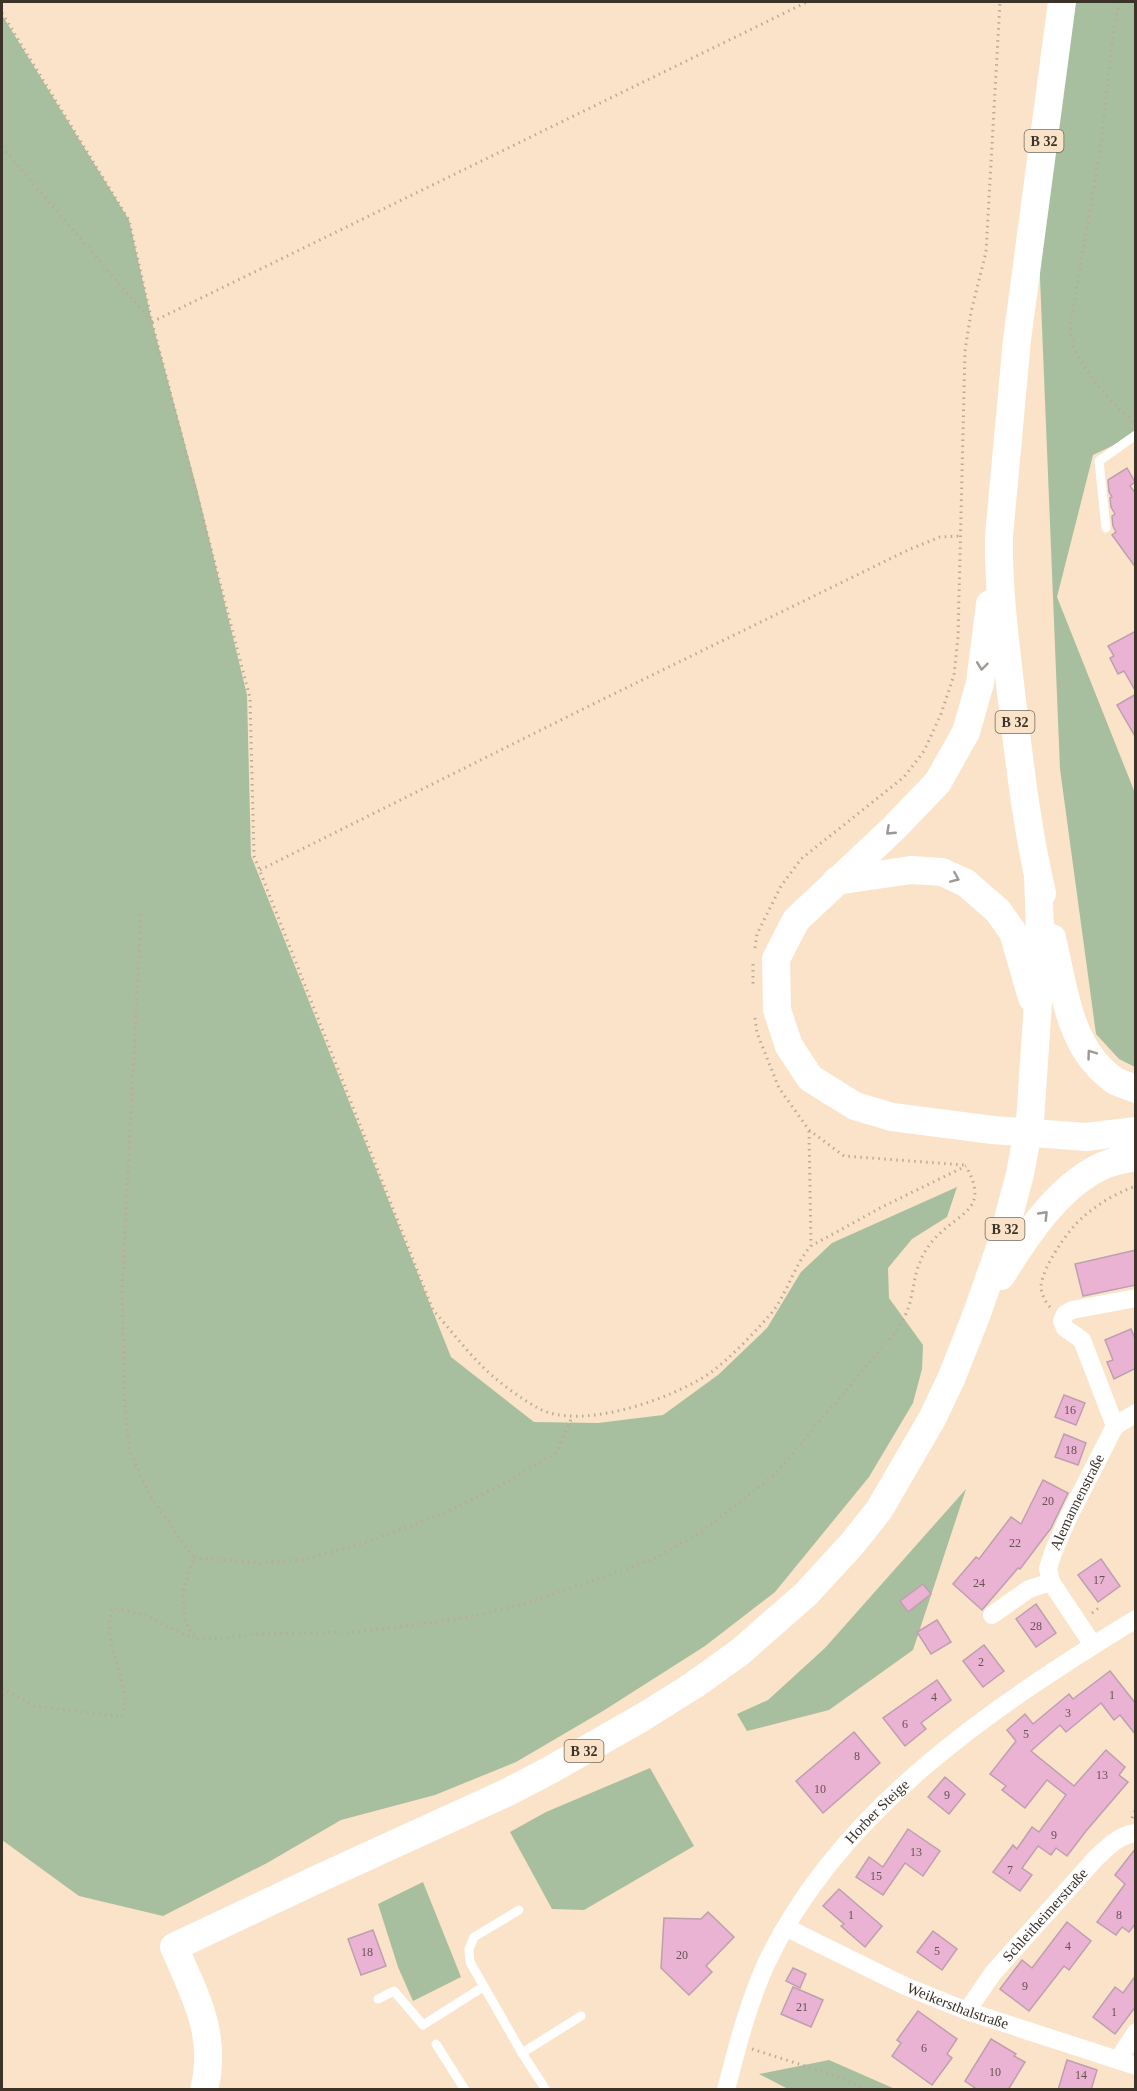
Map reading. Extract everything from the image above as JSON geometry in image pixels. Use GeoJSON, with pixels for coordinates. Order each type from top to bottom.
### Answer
{"type":"FeatureCollection","features":[{"type":"Feature","properties":{"kind":"main road","name":"B 32"},"geometry":{"type":"LineString","coordinates":[[204,2090],[209,2071],[209,2044],[202,2012],[174,1947],[288,1892],[525,1784],[643,1717],[702,1680],[740,1652],[806,1594],[852,1544],[879,1510],[932,1419],[951,1379],[1002,1242],[1020,1174],[1030,1121],[1041,958],[1038,876],[1025,805],[998,567],[1017,340],[1062,2]]}},
{"type":"Feature","properties":{"kind":"main road"},"geometry":{"type":"LineString","coordinates":[[998,567],[993,576],[980,683],[966,732],[938,782],[894,828],[796,920],[776,959],[777,1010],[789,1046],[810,1078],[855,1106],[892,1117],[993,1130],[1086,1137],[1136,1131]]}},
{"type":"Feature","properties":{"kind":"main road"},"geometry":{"type":"LineString","coordinates":[[836,880],[911,870],[942,872],[966,883],[998,911],[1013,932],[1038,1018]]}},
{"type":"Feature","properties":{"kind":"main road"},"geometry":{"type":"LineString","coordinates":[[1038,876],[1067,1007],[1076,1033],[1094,1059],[1114,1080],[1136,1089]]}},
{"type":"Feature","properties":{"kind":"main road"},"geometry":{"type":"LineString","coordinates":[[976,1316],[1034,1226],[1065,1193],[1082,1178],[1101,1167],[1136,1156]]}},
{"type":"Feature","properties":{"kind":"street"},"geometry":{"type":"LineString","coordinates":[[1136,1298],[1072,1310],[1065,1314],[1062,1321],[1065,1328],[1082,1340],[1115,1426],[1136,1413]]}},
{"type":"Feature","properties":{"kind":"street","name":"Alemannenstraße"},"geometry":{"type":"LineString","coordinates":[[1051,1582],[1048,1568],[1054,1550],[1115,1426]]}},
{"type":"Feature","properties":{"kind":"street"},"geometry":{"type":"LineString","coordinates":[[992,1615],[1029,1589],[1051,1582],[1093,1645]]}},
{"type":"Feature","properties":{"kind":"street","name":"Horber Steige"},"geometry":{"type":"LineString","coordinates":[[726,2090],[753,1995],[767,1963],[803,1899],[827,1866],[879,1809],[914,1776],[955,1743],[1093,1645],[1136,1619]]}},
{"type":"Feature","properties":{"kind":"street","name":"Schleitheimerstraße"},"geometry":{"type":"LineString","coordinates":[[967,2011],[999,1965],[1096,1858],[1112,1843],[1128,1834],[1136,1833]]}},
{"type":"Feature","properties":{"kind":"street","name":"Weikersthalstraße"},"geometry":{"type":"LineString","coordinates":[[787,1928],[905,1986],[967,2011],[1127,2063]]}},
{"type":"Feature","properties":{"kind":"street"},"geometry":{"type":"LineString","coordinates":[[1127,2063],[1136,2032]]}},
{"type":"Feature","properties":{"kind":"lane"},"geometry":{"type":"LineString","coordinates":[[1106,528],[1099,461],[1136,435]]}},
{"type":"Feature","properties":{"kind":"lane"},"geometry":{"type":"LineString","coordinates":[[519,1910],[474,1937],[469,1949],[470,1962],[546,2090]]}},
{"type":"Feature","properties":{"kind":"lane"},"geometry":{"type":"LineString","coordinates":[[378,1999],[394,1991],[423,2025],[483,1987]]}},
{"type":"Feature","properties":{"kind":"lane"},"geometry":{"type":"LineString","coordinates":[[522,2053],[581,2016]]}},
{"type":"Feature","properties":{"kind":"lane"},"geometry":{"type":"LineString","coordinates":[[436,2044],[465,2090]]}},
{"type":"Feature","properties":{"kind":"path"},"geometry":{"type":"LineString","coordinates":[[152,322],[807,2]]}},
{"type":"Feature","properties":{"kind":"path"},"geometry":{"type":"LineString","coordinates":[[260,870],[908,550],[940,537],[960,536],[965,351],[971,312],[986,252],[1000,2]]}},
{"type":"Feature","properties":{"kind":"path"},"geometry":{"type":"LineString","coordinates":[[1119,2],[1114,25],[1100,151],[1071,321],[1071,339],[1076,352],[1099,385],[1120,410],[1136,423]]}},
{"type":"Feature","properties":{"kind":"path"},"geometry":{"type":"LineString","coordinates":[[2,14],[129,220],[152,322],[250,698],[254,856],[433,1310],[482,1367],[537,1408],[570,1416],[599,1415],[655,1401],[712,1371],[771,1314],[804,1254],[811,1246],[871,1213],[966,1166],[972,1176],[975,1189],[972,1204],[964,1215],[938,1235],[927,1248],[919,1263],[908,1309],[899,1328],[774,1475],[700,1533],[650,1561],[524,1604],[459,1619],[357,1632],[256,1634],[196,1639],[165,1626],[147,1615],[113,1608],[109,1615],[110,1635],[126,1704],[122,1716],[34,1706],[2,1688]]}},
{"type":"Feature","properties":{"kind":"path"},"geometry":{"type":"LineString","coordinates":[[2,147],[152,322]]}},
{"type":"Feature","properties":{"kind":"path"},"geometry":{"type":"LineString","coordinates":[[141,914],[122,1288],[125,1410],[130,1452],[151,1497],[194,1558]]}},
{"type":"Feature","properties":{"kind":"path"},"geometry":{"type":"LineString","coordinates":[[809,1131],[811,1246]]}},
{"type":"Feature","properties":{"kind":"path"},"geometry":{"type":"LineString","coordinates":[[1046,1303],[1041,1287],[1044,1273],[1068,1233],[1081,1218],[1106,1200],[1136,1186]]}},
{"type":"Feature","properties":{"kind":"path"},"geometry":{"type":"LineString","coordinates":[[194,1558],[261,1563],[306,1559],[367,1542],[444,1513],[505,1483],[556,1453],[572,1417],[570,1416]]}},
{"type":"Feature","properties":{"kind":"path"},"geometry":{"type":"LineString","coordinates":[[194,1558],[183,1591],[185,1622],[196,1639]]}},
{"type":"Feature","properties":{"kind":"path"},"geometry":{"type":"LineString","coordinates":[[739,2045],[830,2074],[868,2090]]}},
{"type":"Feature","properties":{"kind":"green space"},"geometry":{"type":"Polygon","coordinates":[[[1060,2],[1135,2],[1135,435],[1093,455],[1057,597],[1135,793],[1135,1067],[1119,1059],[1096,1034],[1060,769],[1039,253],[1060,2]]]}},
{"type":"Feature","properties":{"kind":"green space"},"geometry":{"type":"Polygon","coordinates":[[[2,15],[129,220],[152,322],[197,489],[247,695],[251,856],[451,1357],[534,1422],[598,1423],[663,1415],[718,1375],[767,1328],[801,1272],[832,1243],[957,1187],[947,1217],[912,1239],[888,1268],[889,1298],[923,1345],[922,1369],[913,1403],[869,1477],[775,1592],[705,1646],[603,1711],[516,1762],[435,1795],[341,1820],[267,1863],[163,1916],[79,1896],[2,1840],[2,15]]]}},
{"type":"Feature","properties":{"kind":"green space"},"geometry":{"type":"Polygon","coordinates":[[[966,1489],[913,1650],[829,1710],[747,1731],[737,1714],[768,1700],[825,1648],[966,1489]]]}},
{"type":"Feature","properties":{"kind":"green space"},"geometry":{"type":"Polygon","coordinates":[[[650,1768],[694,1846],[584,1910],[552,1909],[510,1832],[546,1812],[650,1768]]]}},
{"type":"Feature","properties":{"kind":"green space"},"geometry":{"type":"Polygon","coordinates":[[[423,1882],[461,1977],[413,2001],[398,1967],[378,1904],[423,1882]]]}},
{"type":"Feature","properties":{"kind":"green space"},"geometry":{"type":"Polygon","coordinates":[[[829,2060],[895,2089],[788,2089],[759,2074],[829,2060]]]}},
{"type":"Feature","properties":{"kind":"building"},"geometry":{"type":"Polygon","coordinates":[[[1127,468],[1135,482],[1130,486],[1136,494],[1136,568],[1112,535],[1116,532],[1112,516],[1115,514],[1111,507],[1110,498],[1112,497],[1108,480],[1127,468]]]}},
{"type":"Feature","properties":{"kind":"building"},"geometry":{"type":"Polygon","coordinates":[[[1136,631],[1136,692],[1124,671],[1118,674],[1110,658],[1114,656],[1108,646],[1136,631]]]}},
{"type":"Feature","properties":{"kind":"building"},"geometry":{"type":"Polygon","coordinates":[[[1136,694],[1136,738],[1117,705],[1136,694]]]}},
{"type":"Feature","properties":{"kind":"building"},"geometry":{"type":"Polygon","coordinates":[[[1136,1250],[1136,1285],[1083,1296],[1075,1264],[1136,1250]]]}},
{"type":"Feature","properties":{"kind":"building"},"geometry":{"type":"Polygon","coordinates":[[[1131,1329],[1136,1341],[1136,1368],[1114,1379],[1107,1362],[1113,1360],[1105,1340],[1131,1329]]]}},
{"type":"Feature","properties":{"kind":"building"},"geometry":{"type":"Polygon","coordinates":[[[1064,1395],[1085,1403],[1076,1425],[1055,1417],[1064,1395]]]}},
{"type":"Feature","properties":{"kind":"building"},"geometry":{"type":"Polygon","coordinates":[[[1064,1434],[1086,1443],[1078,1465],[1055,1457],[1064,1434]]]}},
{"type":"Feature","properties":{"kind":"building"},"geometry":{"type":"Polygon","coordinates":[[[1043,1480],[1068,1493],[1051,1528],[1020,1569],[1018,1568],[982,1610],[953,1584],[976,1557],[979,1559],[1011,1517],[1021,1524],[1043,1480]]]}},
{"type":"Feature","properties":{"kind":"building"},"geometry":{"type":"Polygon","coordinates":[[[1101,1559],[1120,1586],[1098,1602],[1078,1575],[1101,1559]]]}},
{"type":"Feature","properties":{"kind":"building"},"geometry":{"type":"Polygon","coordinates":[[[923,1584],[931,1594],[908,1612],[900,1601],[923,1584]]]}},
{"type":"Feature","properties":{"kind":"building"},"geometry":{"type":"Polygon","coordinates":[[[1036,1604],[1056,1633],[1036,1647],[1016,1619],[1036,1604]]]}},
{"type":"Feature","properties":{"kind":"building"},"geometry":{"type":"Polygon","coordinates":[[[937,1620],[951,1642],[931,1654],[917,1632],[937,1620]]]}},
{"type":"Feature","properties":{"kind":"building"},"geometry":{"type":"Polygon","coordinates":[[[984,1645],[1004,1671],[983,1687],[963,1661],[984,1645]]]}},
{"type":"Feature","properties":{"kind":"building"},"geometry":{"type":"Polygon","coordinates":[[[1110,1671],[1136,1704],[1136,1735],[1120,1715],[1114,1720],[1101,1703],[1066,1732],[1060,1725],[1031,1751],[1074,1786],[1106,1750],[1125,1767],[1119,1775],[1128,1782],[1067,1856],[1056,1848],[1051,1855],[1038,1846],[1022,1868],[1032,1875],[1020,1891],[993,1872],[1013,1845],[1017,1849],[1032,1827],[1039,1832],[1066,1795],[1047,1780],[1025,1808],[1002,1790],[1006,1786],[990,1774],[1016,1741],[1007,1730],[1025,1714],[1033,1724],[1069,1694],[1073,1699],[1110,1671]]]}},
{"type":"Feature","properties":{"kind":"building"},"geometry":{"type":"Polygon","coordinates":[[[937,1680],[951,1700],[921,1723],[926,1729],[905,1746],[883,1718],[937,1680]]]}},
{"type":"Feature","properties":{"kind":"building"},"geometry":{"type":"Polygon","coordinates":[[[854,1732],[880,1763],[823,1813],[796,1781],[854,1732]]]}},
{"type":"Feature","properties":{"kind":"building"},"geometry":{"type":"Polygon","coordinates":[[[945,1777],[965,1794],[949,1814],[928,1797],[945,1777]]]}},
{"type":"Feature","properties":{"kind":"building"},"geometry":{"type":"Polygon","coordinates":[[[908,1829],[940,1851],[923,1876],[905,1863],[883,1895],[856,1877],[869,1857],[883,1867],[908,1829]]]}},
{"type":"Feature","properties":{"kind":"building"},"geometry":{"type":"Polygon","coordinates":[[[1136,1848],[1136,1923],[1129,1932],[1122,1927],[1116,1935],[1097,1922],[1125,1884],[1115,1875],[1136,1848]]]}},
{"type":"Feature","properties":{"kind":"building"},"geometry":{"type":"Polygon","coordinates":[[[839,1889],[882,1926],[865,1947],[823,1906],[839,1889]]]}},
{"type":"Feature","properties":{"kind":"building"},"geometry":{"type":"Polygon","coordinates":[[[708,1912],[734,1937],[706,1966],[712,1972],[689,1995],[661,1968],[664,1918],[701,1919],[708,1912]]]}},
{"type":"Feature","properties":{"kind":"building"},"geometry":{"type":"Polygon","coordinates":[[[1067,1922],[1091,1941],[1069,1970],[1064,1966],[1029,2011],[1000,1989],[1022,1960],[1032,1968],[1067,1922]]]}},
{"type":"Feature","properties":{"kind":"building"},"geometry":{"type":"Polygon","coordinates":[[[373,1930],[386,1966],[361,1975],[348,1939],[373,1930]]]}},
{"type":"Feature","properties":{"kind":"building"},"geometry":{"type":"Polygon","coordinates":[[[933,1931],[957,1949],[942,1970],[917,1952],[933,1931]]]}},
{"type":"Feature","properties":{"kind":"building"},"geometry":{"type":"Polygon","coordinates":[[[793,1968],[806,1974],[800,1988],[786,1981],[793,1968]]]}},
{"type":"Feature","properties":{"kind":"building"},"geometry":{"type":"Polygon","coordinates":[[[1136,1975],[1136,2006],[1115,2034],[1093,2017],[1115,1987],[1123,1993],[1136,1975]]]}},
{"type":"Feature","properties":{"kind":"building"},"geometry":{"type":"Polygon","coordinates":[[[793,1987],[823,2000],[811,2027],[781,2014],[793,1987]]]}},
{"type":"Feature","properties":{"kind":"building"},"geometry":{"type":"Polygon","coordinates":[[[918,2011],[957,2039],[947,2054],[952,2058],[932,2085],[892,2056],[901,2043],[897,2040],[918,2011]]]}},
{"type":"Feature","properties":{"kind":"building"},"geometry":{"type":"Polygon","coordinates":[[[991,2039],[1025,2062],[1008,2090],[978,2090],[965,2081],[991,2039]]]}},
{"type":"Feature","properties":{"kind":"building"},"geometry":{"type":"Polygon","coordinates":[[[1067,2060],[1097,2070],[1091,2090],[1058,2090],[1067,2060]]]}}]}
